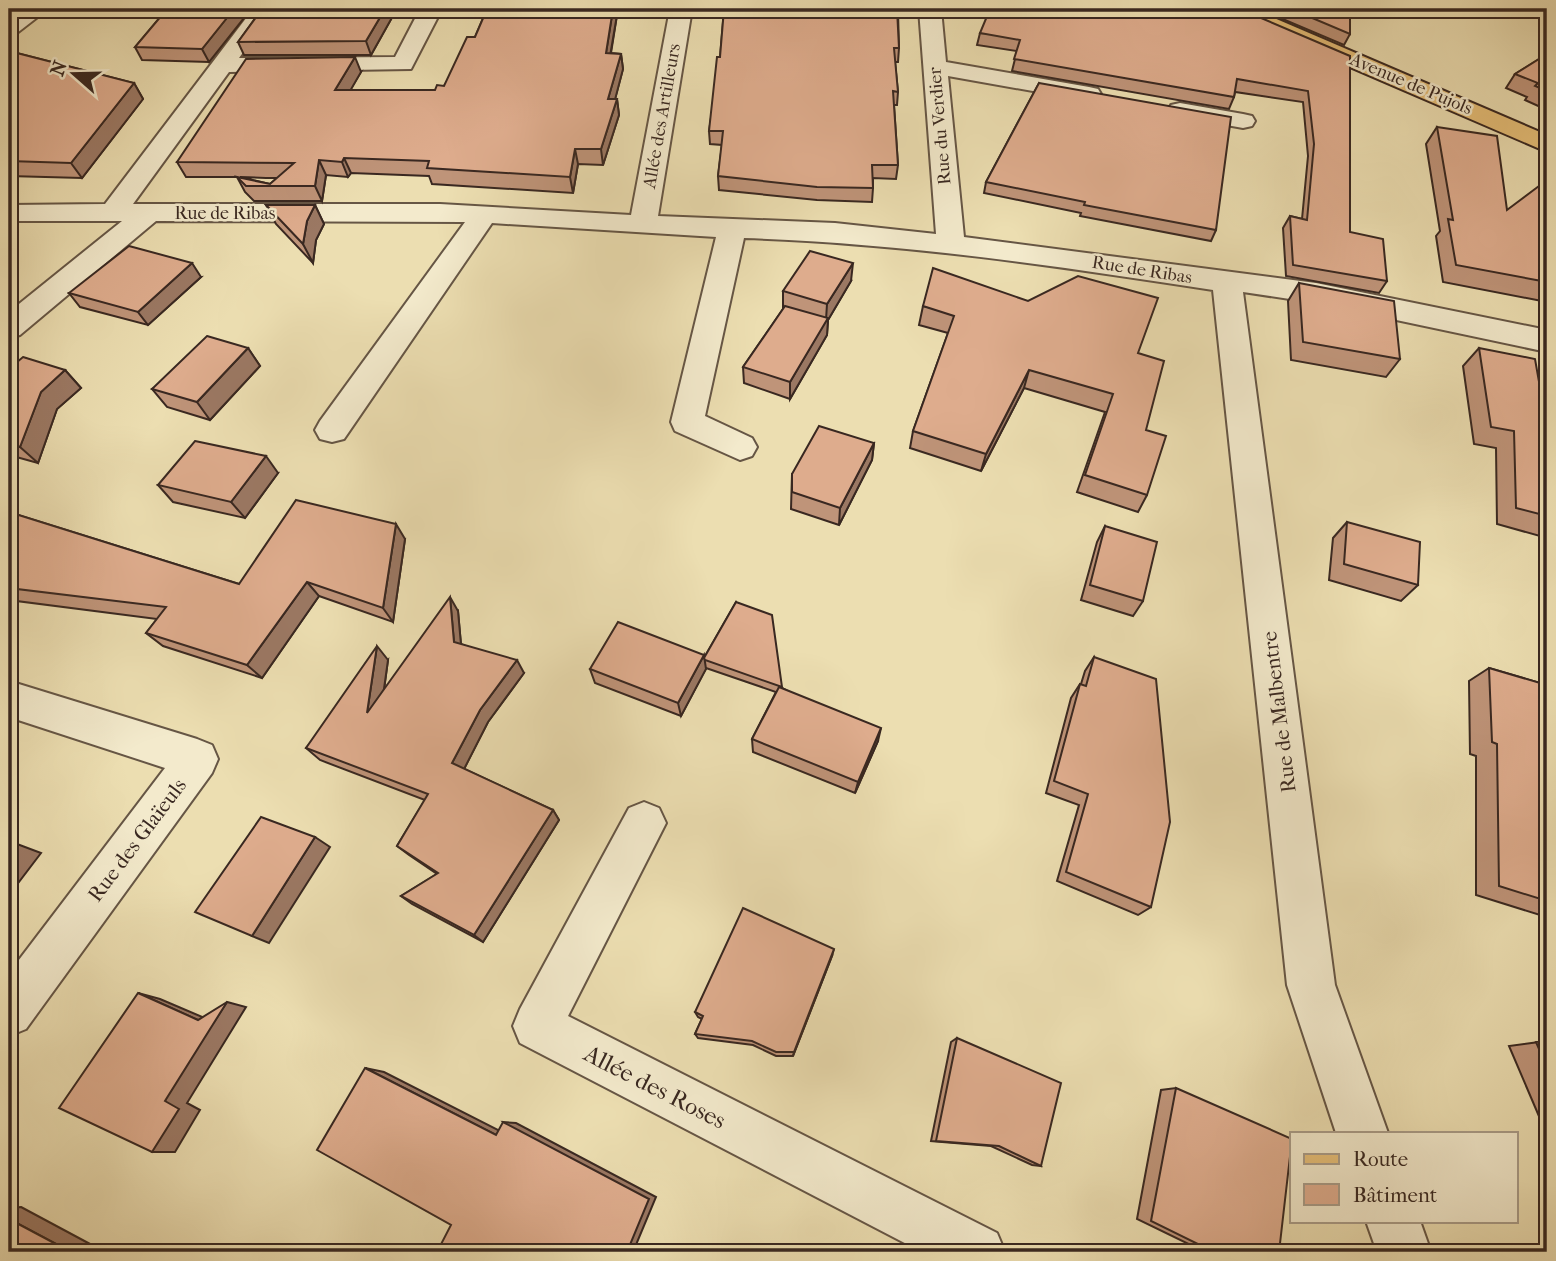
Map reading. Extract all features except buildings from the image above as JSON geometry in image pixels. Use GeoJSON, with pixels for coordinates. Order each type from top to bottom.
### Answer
{"type":"FeatureCollection","features":[{"type":"Feature","properties":{"kind":"main road","name":"Avenue de Pujols"},"geometry":{"type":"LineString","coordinates":[[1235,9],[1547,144]]}},
{"type":"Feature","properties":{"kind":"street"},"geometry":{"type":"LineString","coordinates":[[9,28],[37,9]]}},
{"type":"Feature","properties":{"kind":"street"},"geometry":{"type":"LineString","coordinates":[[112,214],[264,9]]}},
{"type":"Feature","properties":{"kind":"street"},"geometry":{"type":"LineString","coordinates":[[222,65],[403,64],[432,9]]}},
{"type":"Feature","properties":{"kind":"street","name":"Allée des Artilleurs"},"geometry":{"type":"LineString","coordinates":[[643,222],[681,9]]}},
{"type":"Feature","properties":{"kind":"street","name":"Rue du Verdier"},"geometry":{"type":"LineString","coordinates":[[930,9],[951,244]]}},
{"type":"Feature","properties":{"kind":"street"},"geometry":{"type":"LineString","coordinates":[[935,67],[1109,98]]}},
{"type":"Feature","properties":{"kind":"street"},"geometry":{"type":"LineString","coordinates":[[1163,107],[1243,121]]}},
{"type":"Feature","properties":{"kind":"street","name":"Rue de Ribas"},"geometry":{"type":"LineString","coordinates":[[9,213],[440,212],[483,217],[835,232],[951,244],[1227,283],[1242,282],[1316,292],[1547,341]]}},
{"type":"Feature","properties":{"kind":"street"},"geometry":{"type":"LineString","coordinates":[[9,328],[148,214]]}},
{"type":"Feature","properties":{"kind":"street"},"geometry":{"type":"LineString","coordinates":[[332,430],[483,217]]}},
{"type":"Feature","properties":{"kind":"street"},"geometry":{"type":"LineString","coordinates":[[732,229],[687,422],[740,447]]}},
{"type":"Feature","properties":{"kind":"street","name":"Rue de Malbentre"},"geometry":{"type":"LineString","coordinates":[[1227,283],[1311,985],[1363,1132]]}},
{"type":"Feature","properties":{"kind":"street","name":"Rue des Glaïeuls"},"geometry":{"type":"LineString","coordinates":[[9,699],[197,760],[9,1012]]}},
{"type":"Feature","properties":{"kind":"street","name":"Allée des Roses"},"geometry":{"type":"LineString","coordinates":[[643,823],[537,1026],[978,1252]]}},
{"type":"Feature","properties":{"kind":"street"},"geometry":{"type":"LineString","coordinates":[[1393,1222],[1404,1252]]}}]}
